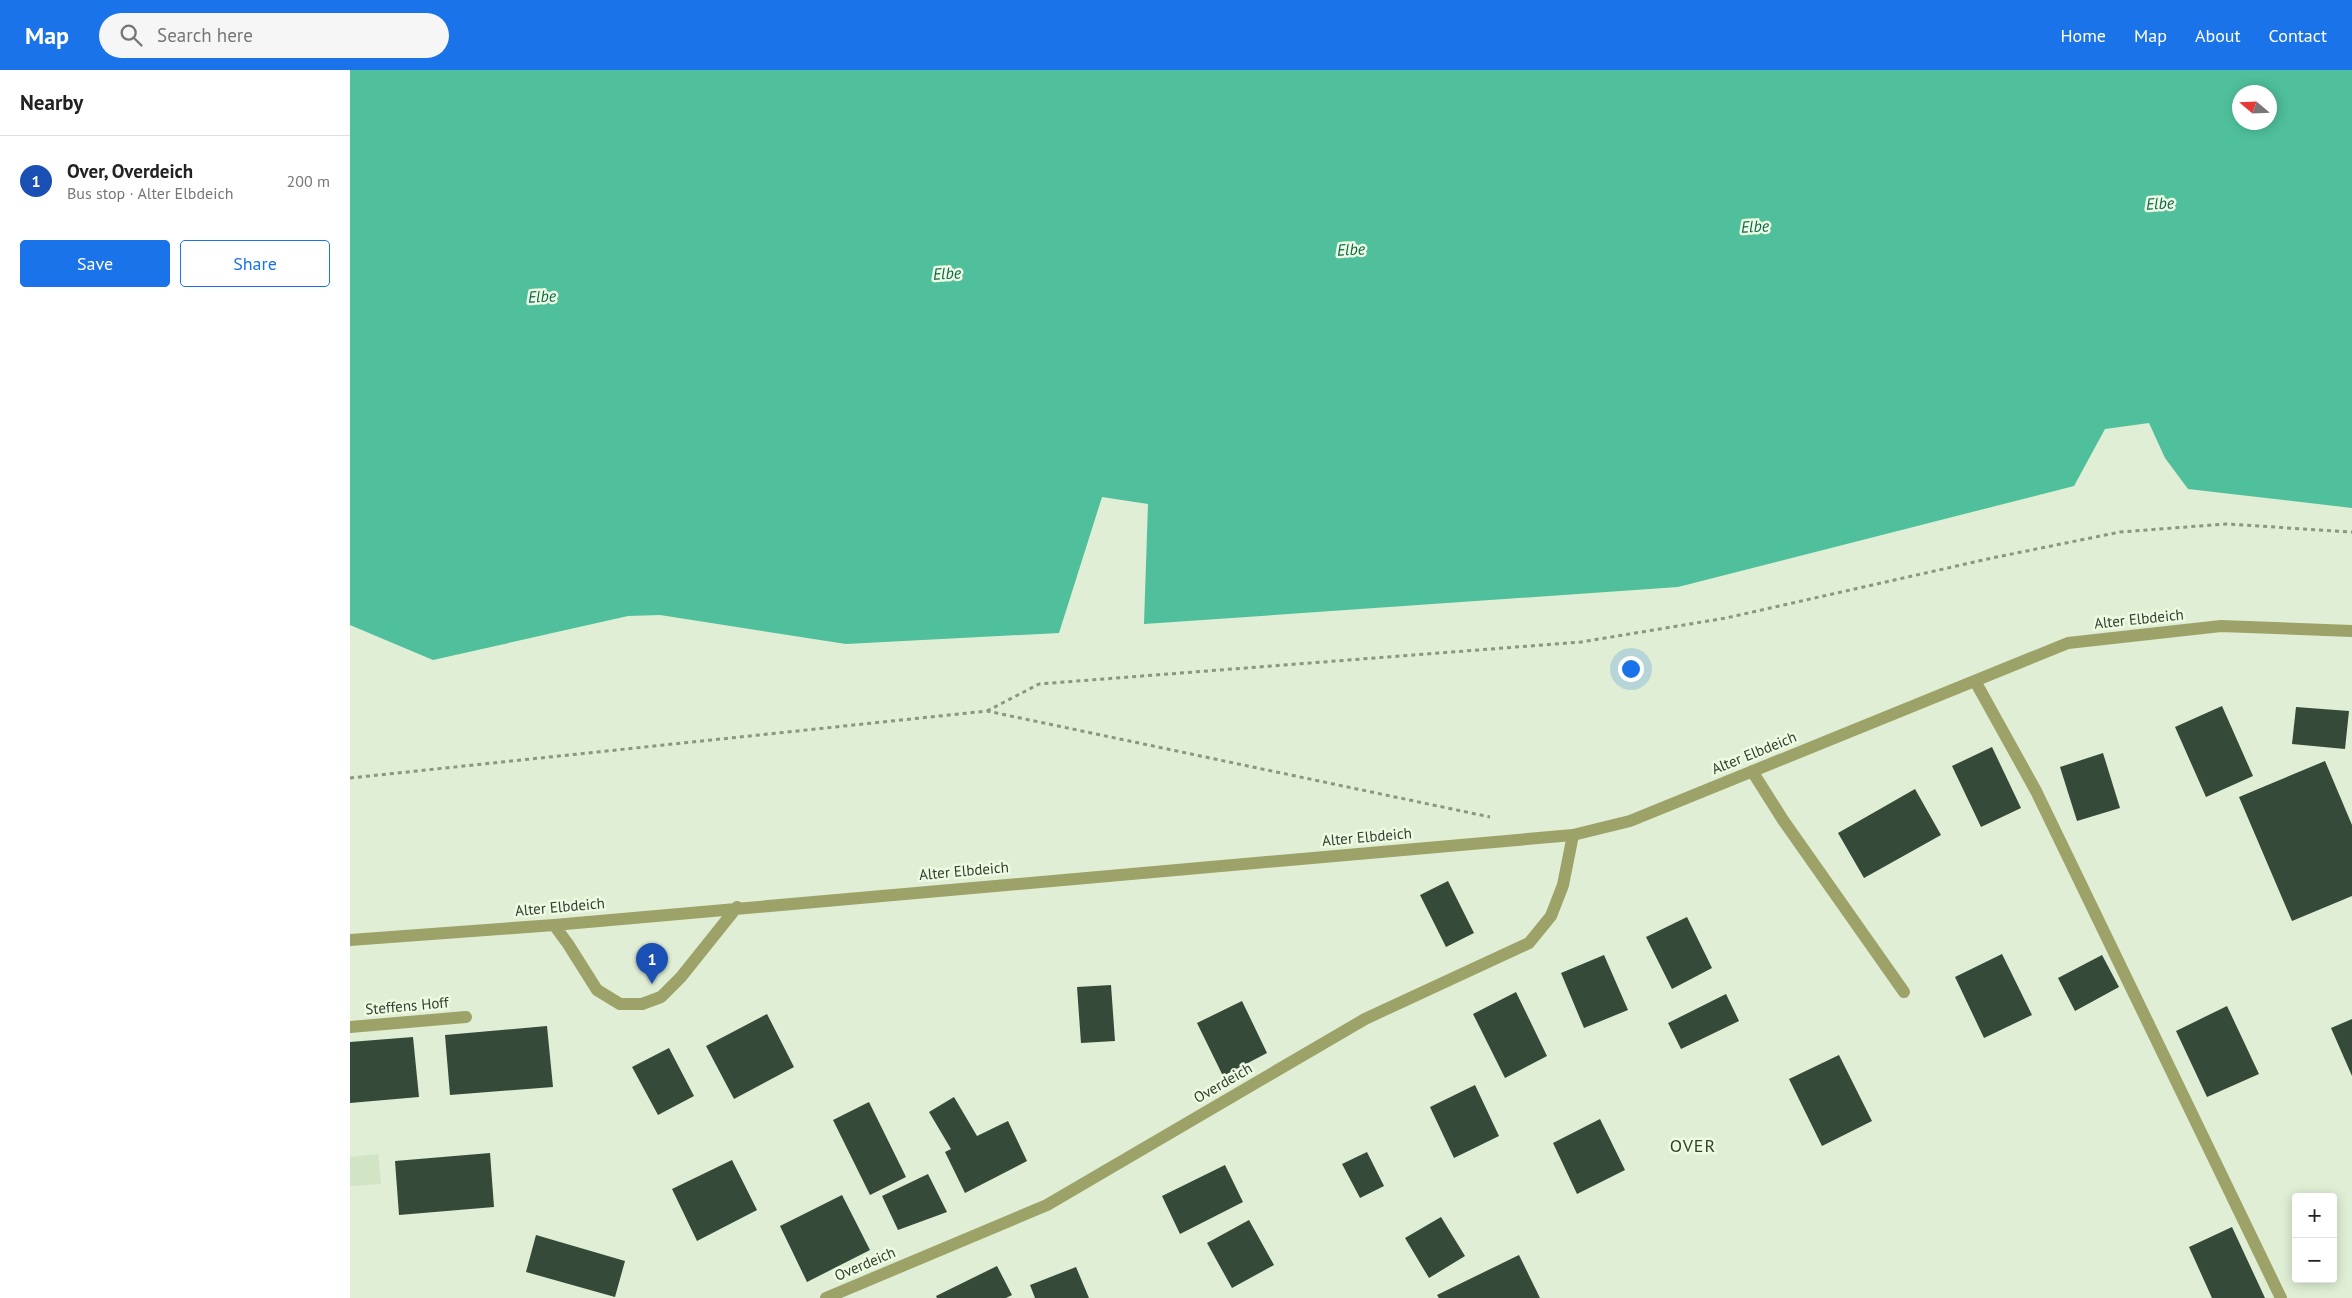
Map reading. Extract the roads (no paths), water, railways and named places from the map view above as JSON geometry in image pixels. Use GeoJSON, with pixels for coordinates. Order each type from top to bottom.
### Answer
{"type":"FeatureCollection","features":[{"type":"Feature","properties":{"kind":"street","name":"Alter Elbdeich"},"geometry":{"type":"LineString","coordinates":[[350,940],[554,925],[737,907],[1573,835],[1630,821],[2068,642],[2221,626],[2352,631]]}},
{"type":"Feature","properties":{"kind":"street"},"geometry":{"type":"LineString","coordinates":[[1975,681],[2036,791],[2281,1298]]}},
{"type":"Feature","properties":{"kind":"street"},"geometry":{"type":"LineString","coordinates":[[1752,771],[1789,829],[1904,992]]}},
{"type":"Feature","properties":{"kind":"street","name":"Overdeich"},"geometry":{"type":"LineString","coordinates":[[826,1298],[1047,1205],[1365,1019],[1528,942],[1551,916],[1562,885],[1573,835]]}},
{"type":"Feature","properties":{"kind":"street"},"geometry":{"type":"LineString","coordinates":[[554,925],[597,990],[620,1004],[642,1004],[661,997],[681,977],[737,907]]}},
{"type":"Feature","properties":{"kind":"street","name":"Steffens Hoff"},"geometry":{"type":"LineString","coordinates":[[350,1027],[466,1018]]}},
{"type":"Feature","properties":{"kind":"water","name":"Elbe"},"geometry":{"type":"Polygon","coordinates":[[[350,70],[2352,70],[2352,508],[2188,489],[2165,458],[2149,423],[2105,429],[2074,486],[1678,587],[1144,624],[1148,504],[1102,497],[1059,633],[846,644],[660,615],[628,616],[433,660],[350,625],[350,70]]]}},
{"type":"Feature","properties":{"kind":"place","name":"Over, Overdeich"},"geometry":{"type":"Point","coordinates":[652,984]}},
{"type":"Feature","properties":{"kind":"district","name":"OVER"},"geometry":{"type":"Point","coordinates":[1693,1146]}}]}
